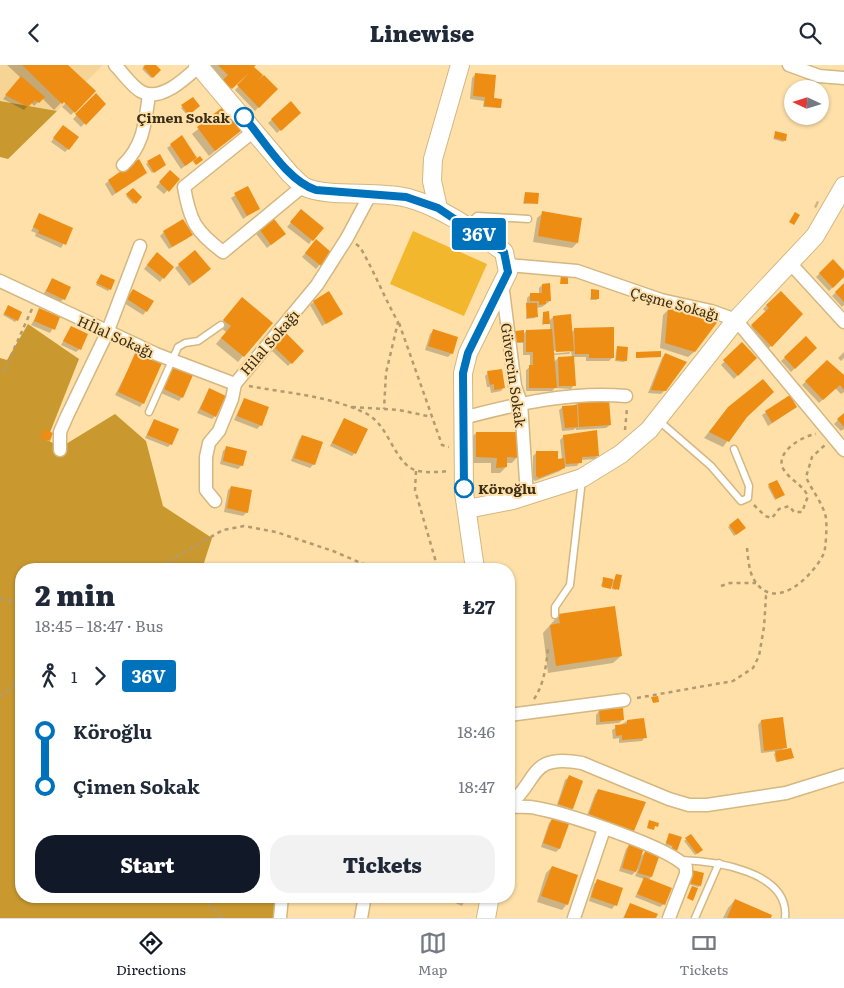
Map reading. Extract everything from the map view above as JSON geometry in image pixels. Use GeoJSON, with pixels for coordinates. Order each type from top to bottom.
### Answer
{"type":"FeatureCollection","features":[{"type":"Feature","properties":{"kind":"street"},"geometry":{"type":"LineString","coordinates":[[114,65],[140,92],[149,95],[171,88],[186,79],[198,66],[255,130],[290,174],[303,186],[316,190],[406,197],[438,208],[504,252],[508,272],[468,353],[463,373],[463,471],[466,509],[474,563]]}},
{"type":"Feature","properties":{"kind":"street"},"geometry":{"type":"LineString","coordinates":[[438,208],[432,181],[433,159],[460,65]]}},
{"type":"Feature","properties":{"kind":"street"},"geometry":{"type":"LineString","coordinates":[[789,65],[819,77],[844,78]]}},
{"type":"Feature","properties":{"kind":"street"},"geometry":{"type":"LineString","coordinates":[[123,165],[133,155],[142,141],[149,95]]}},
{"type":"Feature","properties":{"kind":"street"},"geometry":{"type":"LineString","coordinates":[[255,130],[184,187],[189,217],[206,239],[223,252],[303,186]]}},
{"type":"Feature","properties":{"kind":"street","name":"Hilal Sokağı"},"geometry":{"type":"LineString","coordinates":[[215,501],[206,490],[206,457],[209,443],[219,431],[232,399],[235,384],[317,285],[347,238],[371,193]]}},
{"type":"Feature","properties":{"kind":"street"},"geometry":{"type":"LineString","coordinates":[[466,509],[527,496],[582,478],[621,454],[657,420],[736,320],[815,237],[842,194]]}},
{"type":"Feature","properties":{"kind":"street"},"geometry":{"type":"LineString","coordinates":[[60,450],[60,432],[66,416],[106,333],[140,246]]}},
{"type":"Feature","properties":{"kind":"street"},"geometry":{"type":"LineString","coordinates":[[790,263],[844,322]]}},
{"type":"Feature","properties":{"kind":"street","name":"Çeşme Sokağı"},"geometry":{"type":"LineString","coordinates":[[508,265],[577,271],[660,300],[711,311],[736,320],[844,450]]}},
{"type":"Feature","properties":{"kind":"street","name":"Hİlal Sokağı"},"geometry":{"type":"LineString","coordinates":[[0,281],[106,333],[171,361],[235,384]]}},
{"type":"Feature","properties":{"kind":"street","name":"Güvercin Sokak"},"geometry":{"type":"LineString","coordinates":[[502,283],[514,386],[521,403],[527,496]]}},
{"type":"Feature","properties":{"kind":"street"},"geometry":{"type":"LineString","coordinates":[[463,418],[521,403],[606,394],[626,396]]}},
{"type":"Feature","properties":{"kind":"street"},"geometry":{"type":"LineString","coordinates":[[515,714],[624,700]]}},
{"type":"Feature","properties":{"kind":"street"},"geometry":{"type":"LineString","coordinates":[[515,801],[520,796],[530,778],[544,764],[569,760],[582,763],[669,799],[689,805],[707,805],[786,793],[844,775]]}},
{"type":"Feature","properties":{"kind":"street"},"geometry":{"type":"LineString","coordinates":[[515,806],[538,808],[604,829],[662,850],[681,861],[686,867],[686,873],[669,918]]}},
{"type":"Feature","properties":{"kind":"street"},"geometry":{"type":"LineString","coordinates":[[574,918],[604,829]]}},
{"type":"Feature","properties":{"kind":"street"},"geometry":{"type":"LineString","coordinates":[[280,918],[281,903]]}},
{"type":"Feature","properties":{"kind":"street"},"geometry":{"type":"LineString","coordinates":[[361,918],[364,903]]}},
{"type":"Feature","properties":{"kind":"street"},"geometry":{"type":"LineString","coordinates":[[486,918],[489,903]]}},
{"type":"Feature","properties":{"kind":"lane"},"geometry":{"type":"LineString","coordinates":[[466,226],[477,215],[528,219]]}},
{"type":"Feature","properties":{"kind":"lane"},"geometry":{"type":"LineString","coordinates":[[149,412],[178,347],[186,343],[198,341],[221,325]]}},
{"type":"Feature","properties":{"kind":"lane"},"geometry":{"type":"LineString","coordinates":[[657,420],[712,466],[738,500],[742,501],[748,498],[748,486],[734,449]]}},
{"type":"Feature","properties":{"kind":"lane"},"geometry":{"type":"LineString","coordinates":[[555,615],[555,607],[570,585],[582,478]]}},
{"type":"Feature","properties":{"kind":"lane"},"geometry":{"type":"LineString","coordinates":[[681,861],[719,863],[753,873],[774,887],[782,899],[785,918]]}},
{"type":"Feature","properties":{"kind":"lane"},"geometry":{"type":"LineString","coordinates":[[695,918],[719,863]]}},
{"type":"Feature","properties":{"kind":"path"},"geometry":{"type":"LineString","coordinates":[[347,238],[360,247],[398,321],[442,445],[463,446]]}},
{"type":"Feature","properties":{"kind":"path"},"geometry":{"type":"LineString","coordinates":[[4,371],[37,299]]}},
{"type":"Feature","properties":{"kind":"path"},"geometry":{"type":"LineString","coordinates":[[384,409],[386,373],[398,321]]}},
{"type":"Feature","properties":{"kind":"path"},"geometry":{"type":"LineString","coordinates":[[235,384],[339,403],[367,413],[380,424],[404,464],[416,471],[463,471]]}},
{"type":"Feature","properties":{"kind":"path"},"geometry":{"type":"LineString","coordinates":[[621,454],[627,411],[626,396]]}},
{"type":"Feature","properties":{"kind":"path"},"geometry":{"type":"LineString","coordinates":[[351,407],[384,409],[432,417]]}},
{"type":"Feature","properties":{"kind":"path"},"geometry":{"type":"LineString","coordinates":[[748,498],[765,516],[772,518],[779,509],[788,506],[794,512],[802,512],[808,496],[803,486],[784,471],[782,463],[786,453],[793,444],[805,436],[832,435]]}},
{"type":"Feature","properties":{"kind":"path"},"geometry":{"type":"LineString","coordinates":[[747,548],[753,577],[756,583],[769,594],[780,593],[799,585],[807,579],[825,552],[826,517],[806,477],[812,457],[832,435]]}},
{"type":"Feature","properties":{"kind":"path"},"geometry":{"type":"LineString","coordinates":[[416,471],[415,490],[436,563]]}},
{"type":"Feature","properties":{"kind":"path"},"geometry":{"type":"LineString","coordinates":[[165,563],[223,530],[244,527],[276,532],[333,551],[361,563]]}},
{"type":"Feature","properties":{"kind":"path"},"geometry":{"type":"LineString","coordinates":[[721,586],[730,583],[756,583]]}},
{"type":"Feature","properties":{"kind":"path"},"geometry":{"type":"LineString","coordinates":[[624,700],[733,681],[752,668],[758,656],[764,627],[766,597],[769,594]]}},
{"type":"Feature","properties":{"kind":"path"},"geometry":{"type":"LineString","coordinates":[[0,599],[15,602]]}},
{"type":"Feature","properties":{"kind":"path"},"geometry":{"type":"LineString","coordinates":[[515,712],[531,704],[540,690],[546,669],[548,648]]}},
{"type":"Feature","properties":{"kind":"path"},"geometry":{"type":"LineString","coordinates":[[0,696],[15,683]]}},
{"type":"Feature","properties":{"kind":"path"},"geometry":{"type":"LineString","coordinates":[[208,903],[222,918]]}},
{"type":"Feature","properties":{"kind":"shaded area"},"geometry":{"type":"Polygon","coordinates":[[[0,65],[103,65],[57,111],[0,101],[0,65]]]}},
{"type":"Feature","properties":{"kind":"shaded area"},"geometry":{"type":"Polygon","coordinates":[[[0,101],[57,111],[8,159],[0,157],[0,101]]]}},
{"type":"Feature","properties":{"kind":"shaded area"},"geometry":{"type":"Polygon","coordinates":[[[413,231],[487,264],[464,316],[390,284],[413,231]]]}},
{"type":"Feature","properties":{"kind":"shaded area"},"geometry":{"type":"Polygon","coordinates":[[[28,324],[79,359],[47,440],[61,447],[115,414],[146,441],[163,506],[212,538],[204,563],[15,563],[15,903],[281,903],[280,918],[0,918],[0,358],[7,360],[28,324]]]}},
{"type":"Feature","properties":{"kind":"building"},"geometry":{"type":"Polygon","coordinates":[[[22,65],[68,65],[96,91],[75,113],[64,102],[62,104],[22,65]]]}},
{"type":"Feature","properties":{"kind":"building"},"geometry":{"type":"Polygon","coordinates":[[[145,65],[156,65],[161,70],[153,78],[143,67],[145,65]]]}},
{"type":"Feature","properties":{"kind":"building"},"geometry":{"type":"Polygon","coordinates":[[[218,65],[256,65],[254,67],[263,75],[256,82],[264,75],[278,89],[259,108],[237,85],[249,73],[232,89],[223,80],[228,75],[218,65]]]}},
{"type":"Feature","properties":{"kind":"building"},"geometry":{"type":"Polygon","coordinates":[[[475,73],[496,75],[494,98],[502,99],[501,108],[484,106],[485,97],[473,96],[475,73]]]}},
{"type":"Feature","properties":{"kind":"building"},"geometry":{"type":"Polygon","coordinates":[[[21,76],[45,97],[39,103],[35,100],[28,107],[5,95],[21,76]]]}},
{"type":"Feature","properties":{"kind":"building"},"geometry":{"type":"Polygon","coordinates":[[[96,93],[106,104],[86,125],[75,114],[96,93]]]}},
{"type":"Feature","properties":{"kind":"building"},"geometry":{"type":"Polygon","coordinates":[[[193,97],[200,106],[189,115],[181,105],[193,97]]]}},
{"type":"Feature","properties":{"kind":"building"},"geometry":{"type":"Polygon","coordinates":[[[291,101],[301,113],[281,131],[271,119],[291,101]]]}},
{"type":"Feature","properties":{"kind":"building"},"geometry":{"type":"Polygon","coordinates":[[[224,106],[242,130],[215,151],[197,127],[224,106]]]}},
{"type":"Feature","properties":{"kind":"building"},"geometry":{"type":"Polygon","coordinates":[[[63,125],[79,137],[69,150],[53,138],[63,125]]]}},
{"type":"Feature","properties":{"kind":"building"},"geometry":{"type":"Polygon","coordinates":[[[775,131],[787,134],[786,141],[774,138],[775,131]]]}},
{"type":"Feature","properties":{"kind":"building"},"geometry":{"type":"Polygon","coordinates":[[[182,135],[197,158],[185,166],[170,144],[182,135]]]}},
{"type":"Feature","properties":{"kind":"building"},"geometry":{"type":"Polygon","coordinates":[[[160,154],[166,165],[154,173],[147,161],[160,154]]]}},
{"type":"Feature","properties":{"kind":"building"},"geometry":{"type":"Polygon","coordinates":[[[200,156],[203,160],[196,165],[193,161],[200,156]]]}},
{"type":"Feature","properties":{"kind":"building"},"geometry":{"type":"Polygon","coordinates":[[[139,159],[147,173],[116,193],[108,180],[139,159]]]}},
{"type":"Feature","properties":{"kind":"building"},"geometry":{"type":"Polygon","coordinates":[[[170,170],[180,179],[169,192],[159,182],[170,170]]]}},
{"type":"Feature","properties":{"kind":"building"},"geometry":{"type":"Polygon","coordinates":[[[248,186],[260,209],[247,216],[234,193],[248,186]]]}},
{"type":"Feature","properties":{"kind":"building"},"geometry":{"type":"Polygon","coordinates":[[[133,188],[142,197],[136,204],[126,194],[133,188]]]}},
{"type":"Feature","properties":{"kind":"building"},"geometry":{"type":"Polygon","coordinates":[[[525,192],[539,193],[538,204],[524,203],[525,192]]]}},
{"type":"Feature","properties":{"kind":"building"},"geometry":{"type":"Polygon","coordinates":[[[301,209],[324,228],[313,241],[290,222],[301,209]]]}},
{"type":"Feature","properties":{"kind":"building"},"geometry":{"type":"Polygon","coordinates":[[[542,211],[582,218],[578,243],[538,236],[542,211]]]}},
{"type":"Feature","properties":{"kind":"building"},"geometry":{"type":"Polygon","coordinates":[[[795,212],[800,215],[794,225],[789,222],[795,212]]]}},
{"type":"Feature","properties":{"kind":"building"},"geometry":{"type":"Polygon","coordinates":[[[39,213],[73,228],[66,245],[38,233],[39,230],[33,227],[39,213]]]}},
{"type":"Feature","properties":{"kind":"building"},"geometry":{"type":"Polygon","coordinates":[[[271,215],[286,234],[271,245],[257,226],[271,215]]]}},
{"type":"Feature","properties":{"kind":"building"},"geometry":{"type":"Polygon","coordinates":[[[183,219],[193,235],[172,247],[163,231],[183,219]]]}},
{"type":"Feature","properties":{"kind":"building"},"geometry":{"type":"Polygon","coordinates":[[[316,239],[332,253],[321,266],[305,253],[316,239]]]}},
{"type":"Feature","properties":{"kind":"building"},"geometry":{"type":"Polygon","coordinates":[[[195,250],[211,269],[193,283],[178,264],[195,250]]]}},
{"type":"Feature","properties":{"kind":"building"},"geometry":{"type":"Polygon","coordinates":[[[157,252],[174,267],[164,279],[147,265],[157,252]]]}},
{"type":"Feature","properties":{"kind":"building"},"geometry":{"type":"Polygon","coordinates":[[[833,259],[844,271],[844,277],[833,288],[819,273],[833,259]]]}},
{"type":"Feature","properties":{"kind":"building"},"geometry":{"type":"Polygon","coordinates":[[[101,274],[115,280],[111,290],[96,283],[101,274]]]}},
{"type":"Feature","properties":{"kind":"building"},"geometry":{"type":"Polygon","coordinates":[[[561,275],[568,275],[568,284],[560,284],[561,275]]]}},
{"type":"Feature","properties":{"kind":"building"},"geometry":{"type":"Polygon","coordinates":[[[52,278],[71,287],[65,300],[46,291],[52,278]]]}},
{"type":"Feature","properties":{"kind":"building"},"geometry":{"type":"Polygon","coordinates":[[[550,283],[551,301],[546,301],[546,304],[539,305],[539,301],[530,301],[530,293],[542,293],[542,284],[550,283]]]}},
{"type":"Feature","properties":{"kind":"building"},"geometry":{"type":"Polygon","coordinates":[[[844,283],[844,302],[835,292],[844,283]]]}},
{"type":"Feature","properties":{"kind":"building"},"geometry":{"type":"Polygon","coordinates":[[[133,289],[154,301],[147,312],[127,299],[133,289]]]}},
{"type":"Feature","properties":{"kind":"building"},"geometry":{"type":"Polygon","coordinates":[[[591,289],[599,290],[599,299],[591,299],[591,289]]]}},
{"type":"Feature","properties":{"kind":"building"},"geometry":{"type":"Polygon","coordinates":[[[329,291],[343,314],[326,324],[313,301],[329,291]]]}},
{"type":"Feature","properties":{"kind":"building"},"geometry":{"type":"Polygon","coordinates":[[[781,291],[803,314],[772,347],[751,325],[769,308],[766,305],[781,291]]]}},
{"type":"Feature","properties":{"kind":"building"},"geometry":{"type":"Polygon","coordinates":[[[242,297],[273,323],[244,357],[221,338],[231,326],[223,320],[242,297]]]}},
{"type":"Feature","properties":{"kind":"building"},"geometry":{"type":"Polygon","coordinates":[[[526,303],[537,303],[538,317],[527,318],[526,303]]]}},
{"type":"Feature","properties":{"kind":"building"},"geometry":{"type":"Polygon","coordinates":[[[8,305],[22,312],[18,321],[4,314],[8,305]]]}},
{"type":"Feature","properties":{"kind":"building"},"geometry":{"type":"Polygon","coordinates":[[[39,308],[60,317],[55,330],[34,321],[39,308]]]}},
{"type":"Feature","properties":{"kind":"building"},"geometry":{"type":"Polygon","coordinates":[[[668,308],[719,320],[695,352],[665,343],[668,308]]]}},
{"type":"Feature","properties":{"kind":"building"},"geometry":{"type":"Polygon","coordinates":[[[549,311],[550,324],[543,324],[543,312],[549,311]]]}},
{"type":"Feature","properties":{"kind":"building"},"geometry":{"type":"Polygon","coordinates":[[[571,314],[574,351],[556,352],[553,316],[571,314]]]}},
{"type":"Feature","properties":{"kind":"building"},"geometry":{"type":"Polygon","coordinates":[[[71,326],[88,334],[81,350],[63,341],[71,326]]]}},
{"type":"Feature","properties":{"kind":"building"},"geometry":{"type":"Polygon","coordinates":[[[614,327],[614,358],[589,358],[589,354],[575,354],[574,328],[614,327]]]}},
{"type":"Feature","properties":{"kind":"building"},"geometry":{"type":"Polygon","coordinates":[[[433,329],[458,337],[453,354],[428,346],[433,329]]]}},
{"type":"Feature","properties":{"kind":"building"},"geometry":{"type":"Polygon","coordinates":[[[552,329],[557,388],[529,388],[529,365],[533,365],[533,352],[526,352],[526,330],[552,329]]]}},
{"type":"Feature","properties":{"kind":"building"},"geometry":{"type":"Polygon","coordinates":[[[524,330],[524,342],[515,342],[515,331],[524,330]]]}},
{"type":"Feature","properties":{"kind":"building"},"geometry":{"type":"Polygon","coordinates":[[[286,333],[304,351],[292,364],[273,346],[286,333]]]}},
{"type":"Feature","properties":{"kind":"building"},"geometry":{"type":"Polygon","coordinates":[[[806,336],[817,348],[795,369],[784,357],[806,336]]]}},
{"type":"Feature","properties":{"kind":"building"},"geometry":{"type":"Polygon","coordinates":[[[742,342],[757,358],[738,376],[723,360],[742,342]]]}},
{"type":"Feature","properties":{"kind":"building"},"geometry":{"type":"Polygon","coordinates":[[[617,346],[628,347],[627,361],[616,360],[617,346]]]}},
{"type":"Feature","properties":{"kind":"building"},"geometry":{"type":"Polygon","coordinates":[[[136,351],[162,363],[144,404],[118,392],[136,351]]]}},
{"type":"Feature","properties":{"kind":"building"},"geometry":{"type":"Polygon","coordinates":[[[661,351],[661,357],[636,358],[636,352],[661,351]]]}},
{"type":"Feature","properties":{"kind":"building"},"geometry":{"type":"Polygon","coordinates":[[[665,353],[687,362],[666,391],[651,390],[665,353]]]}},
{"type":"Feature","properties":{"kind":"building"},"geometry":{"type":"Polygon","coordinates":[[[574,356],[576,386],[559,386],[558,357],[574,356]]]}},
{"type":"Feature","properties":{"kind":"building"},"geometry":{"type":"Polygon","coordinates":[[[827,360],[844,375],[844,390],[840,385],[823,400],[805,381],[827,360]]]}},
{"type":"Feature","properties":{"kind":"building"},"geometry":{"type":"Polygon","coordinates":[[[173,367],[193,375],[183,398],[164,389],[173,367]]]}},
{"type":"Feature","properties":{"kind":"building"},"geometry":{"type":"Polygon","coordinates":[[[502,369],[505,388],[494,390],[494,384],[490,385],[487,371],[502,369]]]}},
{"type":"Feature","properties":{"kind":"building"},"geometry":{"type":"Polygon","coordinates":[[[763,379],[774,392],[747,417],[729,442],[709,432],[728,407],[763,379]]]}},
{"type":"Feature","properties":{"kind":"building"},"geometry":{"type":"Polygon","coordinates":[[[209,388],[226,396],[216,417],[200,409],[209,388]]]}},
{"type":"Feature","properties":{"kind":"building"},"geometry":{"type":"Polygon","coordinates":[[[790,395],[797,407],[772,423],[765,411],[790,395]]]}},
{"type":"Feature","properties":{"kind":"building"},"geometry":{"type":"Polygon","coordinates":[[[244,398],[269,407],[262,426],[237,416],[244,398]]]}},
{"type":"Feature","properties":{"kind":"building"},"geometry":{"type":"Polygon","coordinates":[[[609,399],[611,425],[579,427],[578,401],[609,399]]]}},
{"type":"Feature","properties":{"kind":"building"},"geometry":{"type":"Polygon","coordinates":[[[577,405],[578,427],[565,428],[562,406],[577,405]]]}},
{"type":"Feature","properties":{"kind":"building"},"geometry":{"type":"Polygon","coordinates":[[[844,413],[844,427],[837,419],[844,413]]]}},
{"type":"Feature","properties":{"kind":"building"},"geometry":{"type":"Polygon","coordinates":[[[344,418],[368,429],[356,454],[332,443],[344,418]]]}},
{"type":"Feature","properties":{"kind":"building"},"geometry":{"type":"Polygon","coordinates":[[[154,419],[179,429],[172,445],[147,435],[154,419]]]}},
{"type":"Feature","properties":{"kind":"building"},"geometry":{"type":"Polygon","coordinates":[[[44,429],[53,433],[50,441],[40,438],[44,429]]]}},
{"type":"Feature","properties":{"kind":"building"},"geometry":{"type":"Polygon","coordinates":[[[597,430],[599,456],[582,457],[582,463],[566,464],[563,435],[597,430]]]}},
{"type":"Feature","properties":{"kind":"building"},"geometry":{"type":"Polygon","coordinates":[[[476,432],[519,432],[519,458],[507,457],[507,467],[496,468],[497,458],[476,457],[476,432]]]}},
{"type":"Feature","properties":{"kind":"building"},"geometry":{"type":"Polygon","coordinates":[[[302,435],[323,442],[315,465],[294,458],[302,435]]]}},
{"type":"Feature","properties":{"kind":"building"},"geometry":{"type":"Polygon","coordinates":[[[226,446],[247,451],[243,466],[223,461],[226,446]]]}},
{"type":"Feature","properties":{"kind":"building"},"geometry":{"type":"Polygon","coordinates":[[[536,451],[558,451],[558,459],[564,458],[565,468],[539,478],[536,476],[536,451]]]}},
{"type":"Feature","properties":{"kind":"building"},"geometry":{"type":"Polygon","coordinates":[[[777,480],[785,495],[776,499],[768,484],[777,480]]]}},
{"type":"Feature","properties":{"kind":"building"},"geometry":{"type":"Polygon","coordinates":[[[231,486],[252,490],[248,513],[227,508],[231,486]]]}},
{"type":"Feature","properties":{"kind":"building"},"geometry":{"type":"Polygon","coordinates":[[[738,518],[746,528],[736,535],[729,525],[738,518]]]}},
{"type":"Feature","properties":{"kind":"building"},"geometry":{"type":"Polygon","coordinates":[[[616,574],[622,575],[619,590],[612,588],[616,574]]]}},
{"type":"Feature","properties":{"kind":"building"},"geometry":{"type":"Polygon","coordinates":[[[603,577],[613,579],[611,589],[602,587],[603,577]]]}},
{"type":"Feature","properties":{"kind":"building"},"geometry":{"type":"Polygon","coordinates":[[[615,606],[622,656],[556,666],[550,625],[560,623],[558,614],[615,606]]]}},
{"type":"Feature","properties":{"kind":"building"},"geometry":{"type":"Polygon","coordinates":[[[658,696],[659,702],[653,703],[651,697],[658,696]]]}},
{"type":"Feature","properties":{"kind":"building"},"geometry":{"type":"Polygon","coordinates":[[[623,708],[624,720],[600,722],[599,710],[623,708]]]}},
{"type":"Feature","properties":{"kind":"building"},"geometry":{"type":"Polygon","coordinates":[[[783,717],[787,748],[764,751],[761,720],[783,717]]]}},
{"type":"Feature","properties":{"kind":"building"},"geometry":{"type":"Polygon","coordinates":[[[644,718],[647,738],[622,740],[622,735],[616,736],[615,725],[627,724],[627,720],[644,718]]]}},
{"type":"Feature","properties":{"kind":"building"},"geometry":{"type":"Polygon","coordinates":[[[791,748],[794,758],[777,762],[775,751],[791,748]]]}},
{"type":"Feature","properties":{"kind":"building"},"geometry":{"type":"Polygon","coordinates":[[[569,775],[583,781],[573,809],[558,804],[569,775]]]}},
{"type":"Feature","properties":{"kind":"building"},"geometry":{"type":"Polygon","coordinates":[[[598,789],[646,802],[634,831],[589,814],[598,789]]]}},
{"type":"Feature","properties":{"kind":"building"},"geometry":{"type":"Polygon","coordinates":[[[552,818],[569,824],[560,849],[543,843],[552,818]]]}},
{"type":"Feature","properties":{"kind":"building"},"geometry":{"type":"Polygon","coordinates":[[[649,820],[659,823],[658,827],[655,826],[654,830],[647,828],[649,820]]]}},
{"type":"Feature","properties":{"kind":"building"},"geometry":{"type":"Polygon","coordinates":[[[669,833],[682,837],[677,851],[671,849],[673,846],[666,843],[669,833]]]}},
{"type":"Feature","properties":{"kind":"building"},"geometry":{"type":"Polygon","coordinates":[[[691,834],[703,850],[697,854],[685,838],[691,834]]]}},
{"type":"Feature","properties":{"kind":"building"},"geometry":{"type":"Polygon","coordinates":[[[629,844],[644,848],[636,872],[622,868],[629,844]]]}},
{"type":"Feature","properties":{"kind":"building"},"geometry":{"type":"Polygon","coordinates":[[[646,849],[660,854],[652,877],[638,873],[646,849]]]}},
{"type":"Feature","properties":{"kind":"building"},"geometry":{"type":"Polygon","coordinates":[[[552,866],[578,875],[568,905],[541,896],[552,866]]]}},
{"type":"Feature","properties":{"kind":"building"},"geometry":{"type":"Polygon","coordinates":[[[692,870],[704,873],[701,886],[689,883],[692,870]]]}},
{"type":"Feature","properties":{"kind":"building"},"geometry":{"type":"Polygon","coordinates":[[[644,877],[672,888],[665,905],[637,894],[644,877]]]}},
{"type":"Feature","properties":{"kind":"building"},"geometry":{"type":"Polygon","coordinates":[[[597,879],[623,888],[617,906],[591,897],[597,879]]]}},
{"type":"Feature","properties":{"kind":"building"},"geometry":{"type":"Polygon","coordinates":[[[692,886],[698,888],[693,901],[687,898],[692,886]]]}},
{"type":"Feature","properties":{"kind":"building"},"geometry":{"type":"Polygon","coordinates":[[[735,899],[772,915],[771,918],[727,918],[735,899]]]}},
{"type":"Feature","properties":{"kind":"building"},"geometry":{"type":"Polygon","coordinates":[[[630,903],[658,914],[656,918],[624,918],[630,903]]]}},
{"type":"Feature","properties":{"kind":"bus line","name":"36V"},"geometry":{"type":"LineString","coordinates":[[244,117],[290,174],[303,186],[316,190],[406,197],[438,208],[504,252],[508,272],[468,353],[463,373],[464,488]]}},
{"type":"Feature","properties":{"kind":"place","name":"Çimen Sokak"},"geometry":{"type":"Point","coordinates":[244,117]}},
{"type":"Feature","properties":{"kind":"place","name":"Köroğlu"},"geometry":{"type":"Point","coordinates":[464,488]}}]}
